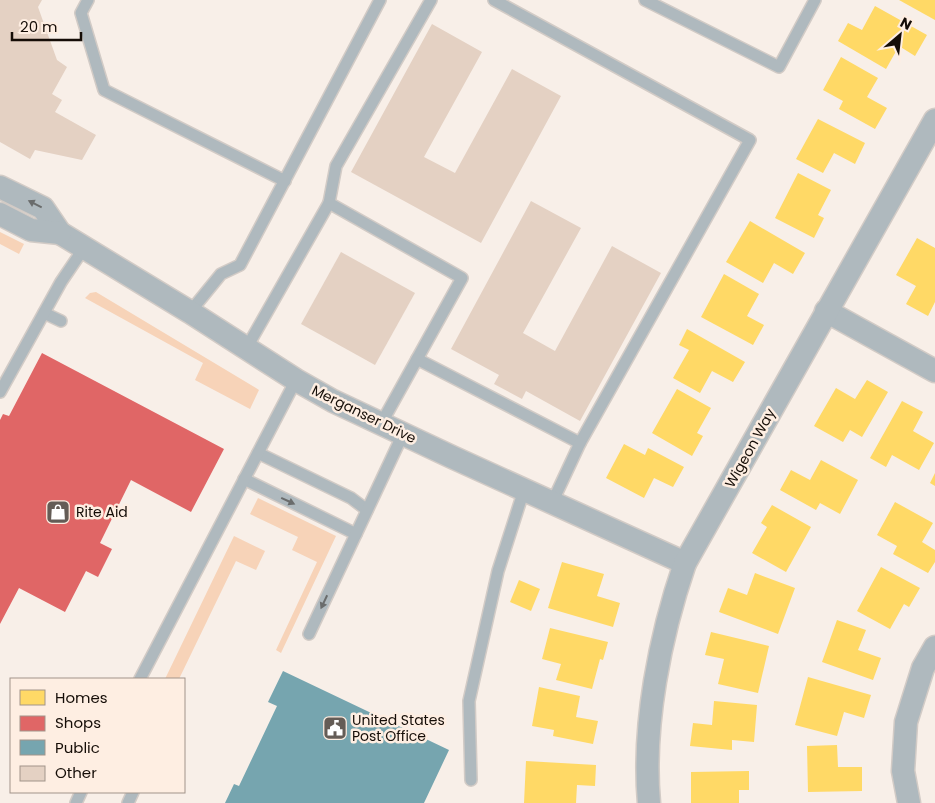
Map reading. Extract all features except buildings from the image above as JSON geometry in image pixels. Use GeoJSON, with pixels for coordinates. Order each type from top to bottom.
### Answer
{"type":"FeatureCollection","features":[{"type":"Feature","properties":{"kind":"street","name":"Wigeon Way"},"geometry":{"type":"LineString","coordinates":[[649,803],[647,782],[651,712],[657,666],[673,599],[685,563],[935,120]]}},
{"type":"Feature","properties":{"kind":"street","name":"Merganser Drive"},"geometry":{"type":"LineString","coordinates":[[0,187],[42,208],[60,233],[190,312],[296,380],[333,401],[685,563]]}},
{"type":"Feature","properties":{"kind":"street","name":"Merganser Drive"},"geometry":{"type":"LineString","coordinates":[[0,214],[31,230],[60,233]]}},
{"type":"Feature","properties":{"kind":"street"},"geometry":{"type":"LineString","coordinates":[[826,311],[935,371]]}},
{"type":"Feature","properties":{"kind":"street"},"geometry":{"type":"LineString","coordinates":[[909,803],[903,771],[906,722],[923,668],[935,647]]}},
{"type":"Feature","properties":{"kind":"lane"},"geometry":{"type":"LineString","coordinates":[[88,0],[81,13],[104,90],[285,181]]}},
{"type":"Feature","properties":{"kind":"lane"},"geometry":{"type":"LineString","coordinates":[[190,312],[222,274],[240,265],[380,0]]}},
{"type":"Feature","properties":{"kind":"lane"},"geometry":{"type":"LineString","coordinates":[[246,349],[329,203],[336,166],[431,0]]}},
{"type":"Feature","properties":{"kind":"lane"},"geometry":{"type":"LineString","coordinates":[[494,0],[750,140],[580,443],[552,503]]}},
{"type":"Feature","properties":{"kind":"lane"},"geometry":{"type":"LineString","coordinates":[[645,0],[779,67],[815,0]]}},
{"type":"Feature","properties":{"kind":"lane"},"geometry":{"type":"LineString","coordinates":[[329,203],[462,278],[381,424]]}},
{"type":"Feature","properties":{"kind":"lane"},"geometry":{"type":"LineString","coordinates":[[0,392],[61,282],[84,248]]}},
{"type":"Feature","properties":{"kind":"lane"},"geometry":{"type":"LineString","coordinates":[[44,313],[61,321]]}},
{"type":"Feature","properties":{"kind":"lane"},"geometry":{"type":"LineString","coordinates":[[418,359],[580,443]]}},
{"type":"Feature","properties":{"kind":"lane"},"geometry":{"type":"LineString","coordinates":[[141,678],[296,380]]}},
{"type":"Feature","properties":{"kind":"lane"},"geometry":{"type":"LineString","coordinates":[[309,634],[403,434]]}},
{"type":"Feature","properties":{"kind":"lane"},"geometry":{"type":"LineString","coordinates":[[258,453],[351,498],[367,510]]}},
{"type":"Feature","properties":{"kind":"lane"},"geometry":{"type":"LineString","coordinates":[[244,479],[356,534]]}},
{"type":"Feature","properties":{"kind":"lane"},"geometry":{"type":"LineString","coordinates":[[471,780],[470,701],[498,571],[524,490]]}},
{"type":"Feature","properties":{"kind":"shaded area"},"geometry":{"type":"Polygon","coordinates":[[[0,232],[24,244],[19,254],[0,244],[0,232]]]}},
{"type":"Feature","properties":{"kind":"shaded area"},"geometry":{"type":"Polygon","coordinates":[[[96,292],[259,390],[250,409],[195,380],[203,363],[85,298],[90,293],[96,292]]]}},
{"type":"Feature","properties":{"kind":"shaded area"},"geometry":{"type":"Polygon","coordinates":[[[258,498],[336,536],[281,653],[276,650],[317,562],[292,550],[298,537],[250,514],[258,498]]]}},
{"type":"Feature","properties":{"kind":"shaded area"},"geometry":{"type":"Polygon","coordinates":[[[234,536],[265,551],[256,570],[236,561],[179,678],[165,678],[234,536]]]}},
{"type":"Feature","properties":{"kind":"place","name":"Rite Aid"},"geometry":{"type":"Point","coordinates":[58,512]}},
{"type":"Feature","properties":{"kind":"place","name":"United States Post Office"},"geometry":{"type":"Point","coordinates":[335,728]}}]}
